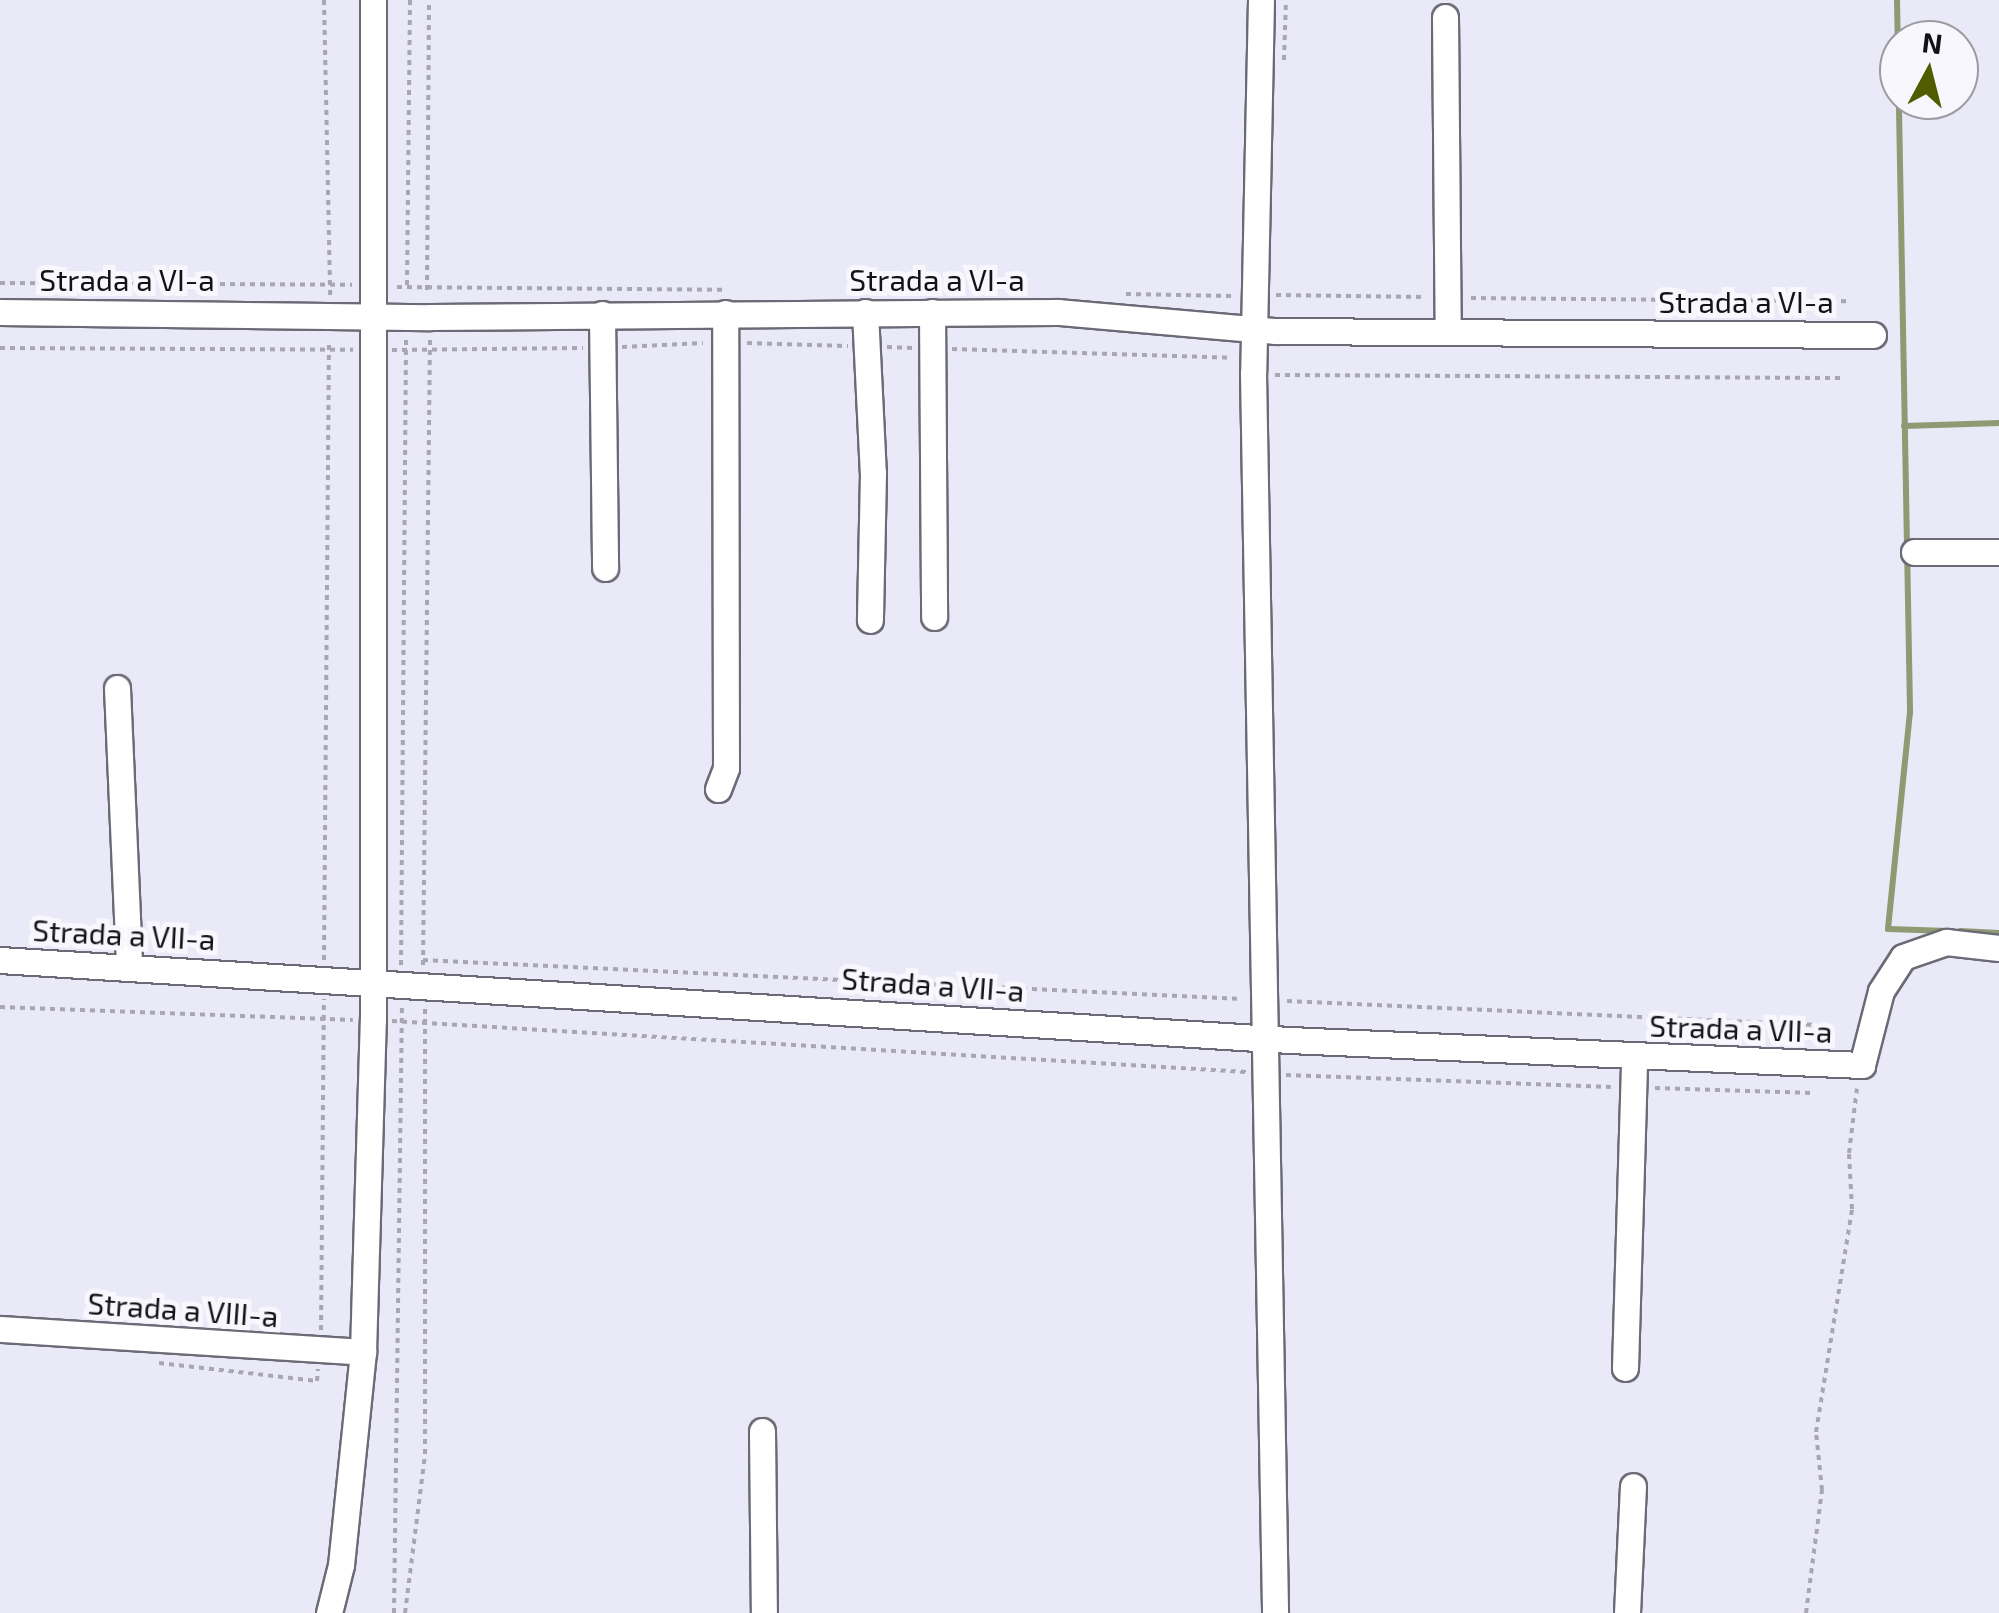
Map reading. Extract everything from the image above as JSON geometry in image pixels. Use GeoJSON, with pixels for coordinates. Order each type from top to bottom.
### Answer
{"type":"FeatureCollection","features":[{"type":"Feature","properties":{"kind":"street"},"geometry":{"type":"LineString","coordinates":[[329,1613],[341,1565],[363,1352],[373,979],[374,0]]}},
{"type":"Feature","properties":{"kind":"street"},"geometry":{"type":"LineString","coordinates":[[1261,0],[1254,373],[1261,1038],[1275,1613]]}},
{"type":"Feature","properties":{"kind":"street"},"geometry":{"type":"LineString","coordinates":[[1445,17],[1448,332]]}},
{"type":"Feature","properties":{"kind":"street","name":"Strada a VI-a"},"geometry":{"type":"LineString","coordinates":[[0,312],[331,312],[375,316],[1058,312],[1254,330],[1873,335]]}},
{"type":"Feature","properties":{"kind":"street"},"geometry":{"type":"LineString","coordinates":[[864,312],[868,346],[870,620]]}},
{"type":"Feature","properties":{"kind":"street"},"geometry":{"type":"LineString","coordinates":[[932,312],[934,617]]}},
{"type":"Feature","properties":{"kind":"street"},"geometry":{"type":"LineString","coordinates":[[602,314],[604,568]]}},
{"type":"Feature","properties":{"kind":"street"},"geometry":{"type":"LineString","coordinates":[[718,789],[726,768],[725,314]]}},
{"type":"Feature","properties":{"kind":"street"},"geometry":{"type":"LineString","coordinates":[[1914,552],[1999,552]]}},
{"type":"Feature","properties":{"kind":"street"},"geometry":{"type":"LineString","coordinates":[[117,688],[129,967]]}},
{"type":"Feature","properties":{"kind":"street"},"geometry":{"type":"LineString","coordinates":[[1862,1065],[1880,991],[1902,957],[1946,942],[1999,948]]}},
{"type":"Feature","properties":{"kind":"street","name":"Strada a VII-a"},"geometry":{"type":"LineString","coordinates":[[0,960],[325,978],[416,976],[1261,1038],[1862,1065]]}},
{"type":"Feature","properties":{"kind":"street"},"geometry":{"type":"LineString","coordinates":[[1624,1368],[1634,1056]]}},
{"type":"Feature","properties":{"kind":"street","name":"Strada a VIII-a"},"geometry":{"type":"LineString","coordinates":[[0,1330],[363,1352]]}},
{"type":"Feature","properties":{"kind":"street"},"geometry":{"type":"LineString","coordinates":[[762,1432],[764,1613]]}},
{"type":"Feature","properties":{"kind":"street"},"geometry":{"type":"LineString","coordinates":[[1627,1613],[1633,1486]]}},
{"type":"Feature","properties":{"kind":"path"},"geometry":{"type":"LineString","coordinates":[[321,1350],[331,312],[324,0]]}},
{"type":"Feature","properties":{"kind":"path"},"geometry":{"type":"LineString","coordinates":[[394,1613],[401,1021],[416,976],[429,348],[419,316],[410,0]]}},
{"type":"Feature","properties":{"kind":"path"},"geometry":{"type":"LineString","coordinates":[[405,1613],[424,1465],[425,1021],[416,976],[405,350],[419,316],[429,0]]}},
{"type":"Feature","properties":{"kind":"path"},"geometry":{"type":"LineString","coordinates":[[0,348],[405,350],[723,342],[1241,358],[1254,373],[1845,378]]}},
{"type":"Feature","properties":{"kind":"path"},"geometry":{"type":"LineString","coordinates":[[416,976],[1261,1000],[1816,1025]]}},
{"type":"Feature","properties":{"kind":"path"},"geometry":{"type":"LineString","coordinates":[[0,1007],[425,1021],[1262,1074],[1810,1094]]}},
{"type":"Feature","properties":{"kind":"path"},"geometry":{"type":"LineString","coordinates":[[1806,1613],[1822,1490],[1816,1432],[1852,1209],[1849,1153],[1862,1065]]}},
{"type":"Feature","properties":{"kind":"waterway"},"geometry":{"type":"LineString","coordinates":[[1897,0],[1910,712],[1888,929],[1948,931]]}},
{"type":"Feature","properties":{"kind":"waterway"},"geometry":{"type":"LineString","coordinates":[[1904,426],[1999,423]]}},
{"type":"Feature","properties":{"kind":"waterway"},"geometry":{"type":"LineString","coordinates":[[1960,931],[1999,933]]}}]}
